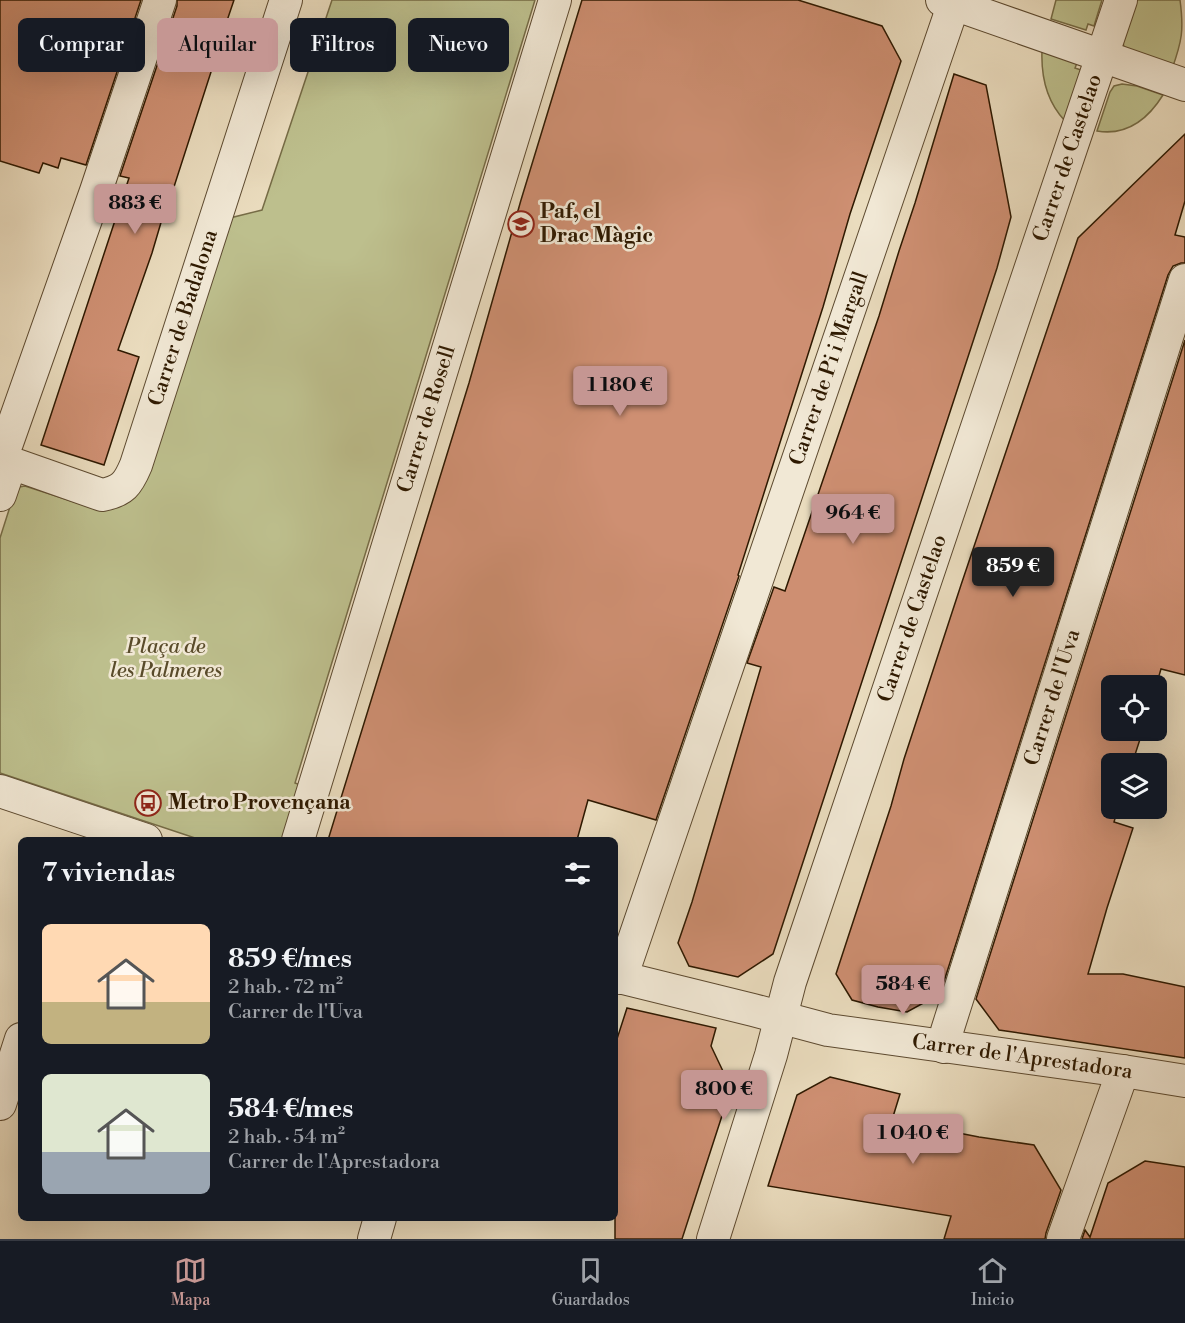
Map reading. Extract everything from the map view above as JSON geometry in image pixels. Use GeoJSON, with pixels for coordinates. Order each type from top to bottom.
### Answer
{"type":"FeatureCollection","features":[{"type":"Feature","properties":{"kind":"street"},"geometry":{"type":"LineString","coordinates":[[7,442],[92,202],[160,0]]}},
{"type":"Feature","properties":{"kind":"street","name":"Carrer de Badalona"},"geometry":{"type":"LineString","coordinates":[[0,495],[11,463],[102,495],[114,493],[126,485],[132,476],[286,0]]}},
{"type":"Feature","properties":{"kind":"street","name":"Carrer de Rosell"},"geometry":{"type":"LineString","coordinates":[[299,837],[555,0]]}},
{"type":"Feature","properties":{"kind":"street","name":"Carrer de Castelao"},"geometry":{"type":"LineString","coordinates":[[713,1239],[794,971],[1121,0]]}},
{"type":"Feature","properties":{"kind":"street"},"geometry":{"type":"LineString","coordinates":[[950,1],[1185,85]]}},
{"type":"Feature","properties":{"kind":"street","name":"Carrer de Pi i Margall"},"geometry":{"type":"LineString","coordinates":[[618,977],[950,1]]}},
{"type":"Feature","properties":{"kind":"street","name":"Carrer de l'Uva"},"geometry":{"type":"LineString","coordinates":[[944,1047],[947,1031],[1185,280]]}},
{"type":"Feature","properties":{"kind":"street"},"geometry":{"type":"LineString","coordinates":[[0,791],[88,830],[129,837]]}},
{"type":"Feature","properties":{"kind":"street","name":"Carrer de l'Aprestadora"},"geometry":{"type":"LineString","coordinates":[[618,977],[828,1030],[1185,1081]]}},
{"type":"Feature","properties":{"kind":"street"},"geometry":{"type":"LineString","coordinates":[[0,1104],[18,1048]]}},
{"type":"Feature","properties":{"kind":"street"},"geometry":{"type":"LineString","coordinates":[[1064,1239],[1123,1071]]}},
{"type":"Feature","properties":{"kind":"street"},"geometry":{"type":"LineString","coordinates":[[374,1239],[379,1221]]}},
{"type":"Feature","properties":{"kind":"green space","name":"Plaça de les Palmeres"},"geometry":{"type":"Polygon","coordinates":[[[332,0],[535,0],[295,783],[306,787],[291,837],[192,837],[0,773],[0,538],[15,491],[25,486],[93,508],[103,508],[230,218],[262,210],[308,72],[396,72],[396,18],[326,18],[332,0]]]}},
{"type":"Feature","properties":{"kind":"green space"},"geometry":{"type":"Polygon","coordinates":[[[1056,0],[1102,0],[1094,26],[1088,24],[1086,30],[1051,19],[1056,0]]]}},
{"type":"Feature","properties":{"kind":"green space"},"geometry":{"type":"Polygon","coordinates":[[[1136,0],[1180,0],[1181,35],[1172,69],[1124,48],[1123,42],[1136,0]]]}},
{"type":"Feature","properties":{"kind":"green space"},"geometry":{"type":"Polygon","coordinates":[[[1042,51],[1077,63],[1075,68],[1081,70],[1065,121],[1053,105],[1046,88],[1042,70],[1042,51]]]}},
{"type":"Feature","properties":{"kind":"green space"},"geometry":{"type":"Polygon","coordinates":[[[1122,84],[1137,86],[1163,95],[1151,111],[1136,124],[1118,131],[1097,131],[1110,92],[1114,86],[1122,84]]]}},
{"type":"Feature","properties":{"kind":"building"},"geometry":{"type":"Polygon","coordinates":[[[0,0],[141,0],[135,18],[18,18],[18,72],[117,72],[86,165],[61,158],[58,168],[43,163],[39,173],[0,161],[0,0]]]}},
{"type":"Feature","properties":{"kind":"building"},"geometry":{"type":"Polygon","coordinates":[[[177,0],[234,0],[228,18],[173,18],[177,0]]]}},
{"type":"Feature","properties":{"kind":"building"},"geometry":{"type":"Polygon","coordinates":[[[582,0],[798,0],[882,26],[901,61],[850,214],[739,576],[656,820],[588,800],[578,837],[329,837],[469,383],[521,200],[582,0]]]}},
{"type":"Feature","properties":{"kind":"building"},"geometry":{"type":"Polygon","coordinates":[[[157,66],[157,72],[211,72],[118,350],[139,357],[104,465],[41,445],[129,178],[120,176],[157,66]]]}},
{"type":"Feature","properties":{"kind":"building"},"geometry":{"type":"Polygon","coordinates":[[[954,74],[986,85],[1011,217],[997,268],[773,954],[738,977],[689,966],[678,943],[761,667],[747,663],[774,587],[785,591],[879,316],[954,74]]]}},
{"type":"Feature","properties":{"kind":"building"},"geometry":{"type":"Polygon","coordinates":[[[1185,134],[1185,201],[1175,235],[1185,237],[1185,263],[1173,266],[1168,275],[940,994],[907,1012],[852,1000],[836,974],[961,585],[1078,238],[1185,134]]]}},
{"type":"Feature","properties":{"kind":"building"},"geometry":{"type":"Polygon","coordinates":[[[1185,340],[1185,675],[1161,669],[1159,675],[1101,675],[1101,741],[1139,741],[1136,753],[1101,753],[1101,819],[1115,819],[1114,822],[1133,828],[1088,974],[1123,974],[1185,987],[1185,1058],[999,1030],[976,999],[1185,340]]]}},
{"type":"Feature","properties":{"kind":"building"},"geometry":{"type":"Polygon","coordinates":[[[627,1008],[716,1028],[711,1046],[731,1088],[682,1239],[615,1239],[615,1221],[618,1221],[618,1036],[627,1008]]]}},
{"type":"Feature","properties":{"kind":"building"},"geometry":{"type":"Polygon","coordinates":[[[830,1077],[900,1094],[892,1120],[1034,1145],[1061,1190],[1045,1239],[944,1239],[951,1216],[768,1186],[797,1095],[830,1077]]]}},
{"type":"Feature","properties":{"kind":"building"},"geometry":{"type":"Polygon","coordinates":[[[1145,1161],[1185,1167],[1185,1239],[1082,1239],[1085,1230],[1090,1237],[1108,1183],[1145,1161]]]}},
{"type":"Feature","properties":{"kind":"place","name":"Paf, el Drac Màgic"},"geometry":{"type":"Point","coordinates":[521,224]}},
{"type":"Feature","properties":{"kind":"place","name":"Metro Provençana"},"geometry":{"type":"Point","coordinates":[148,803]}}]}
